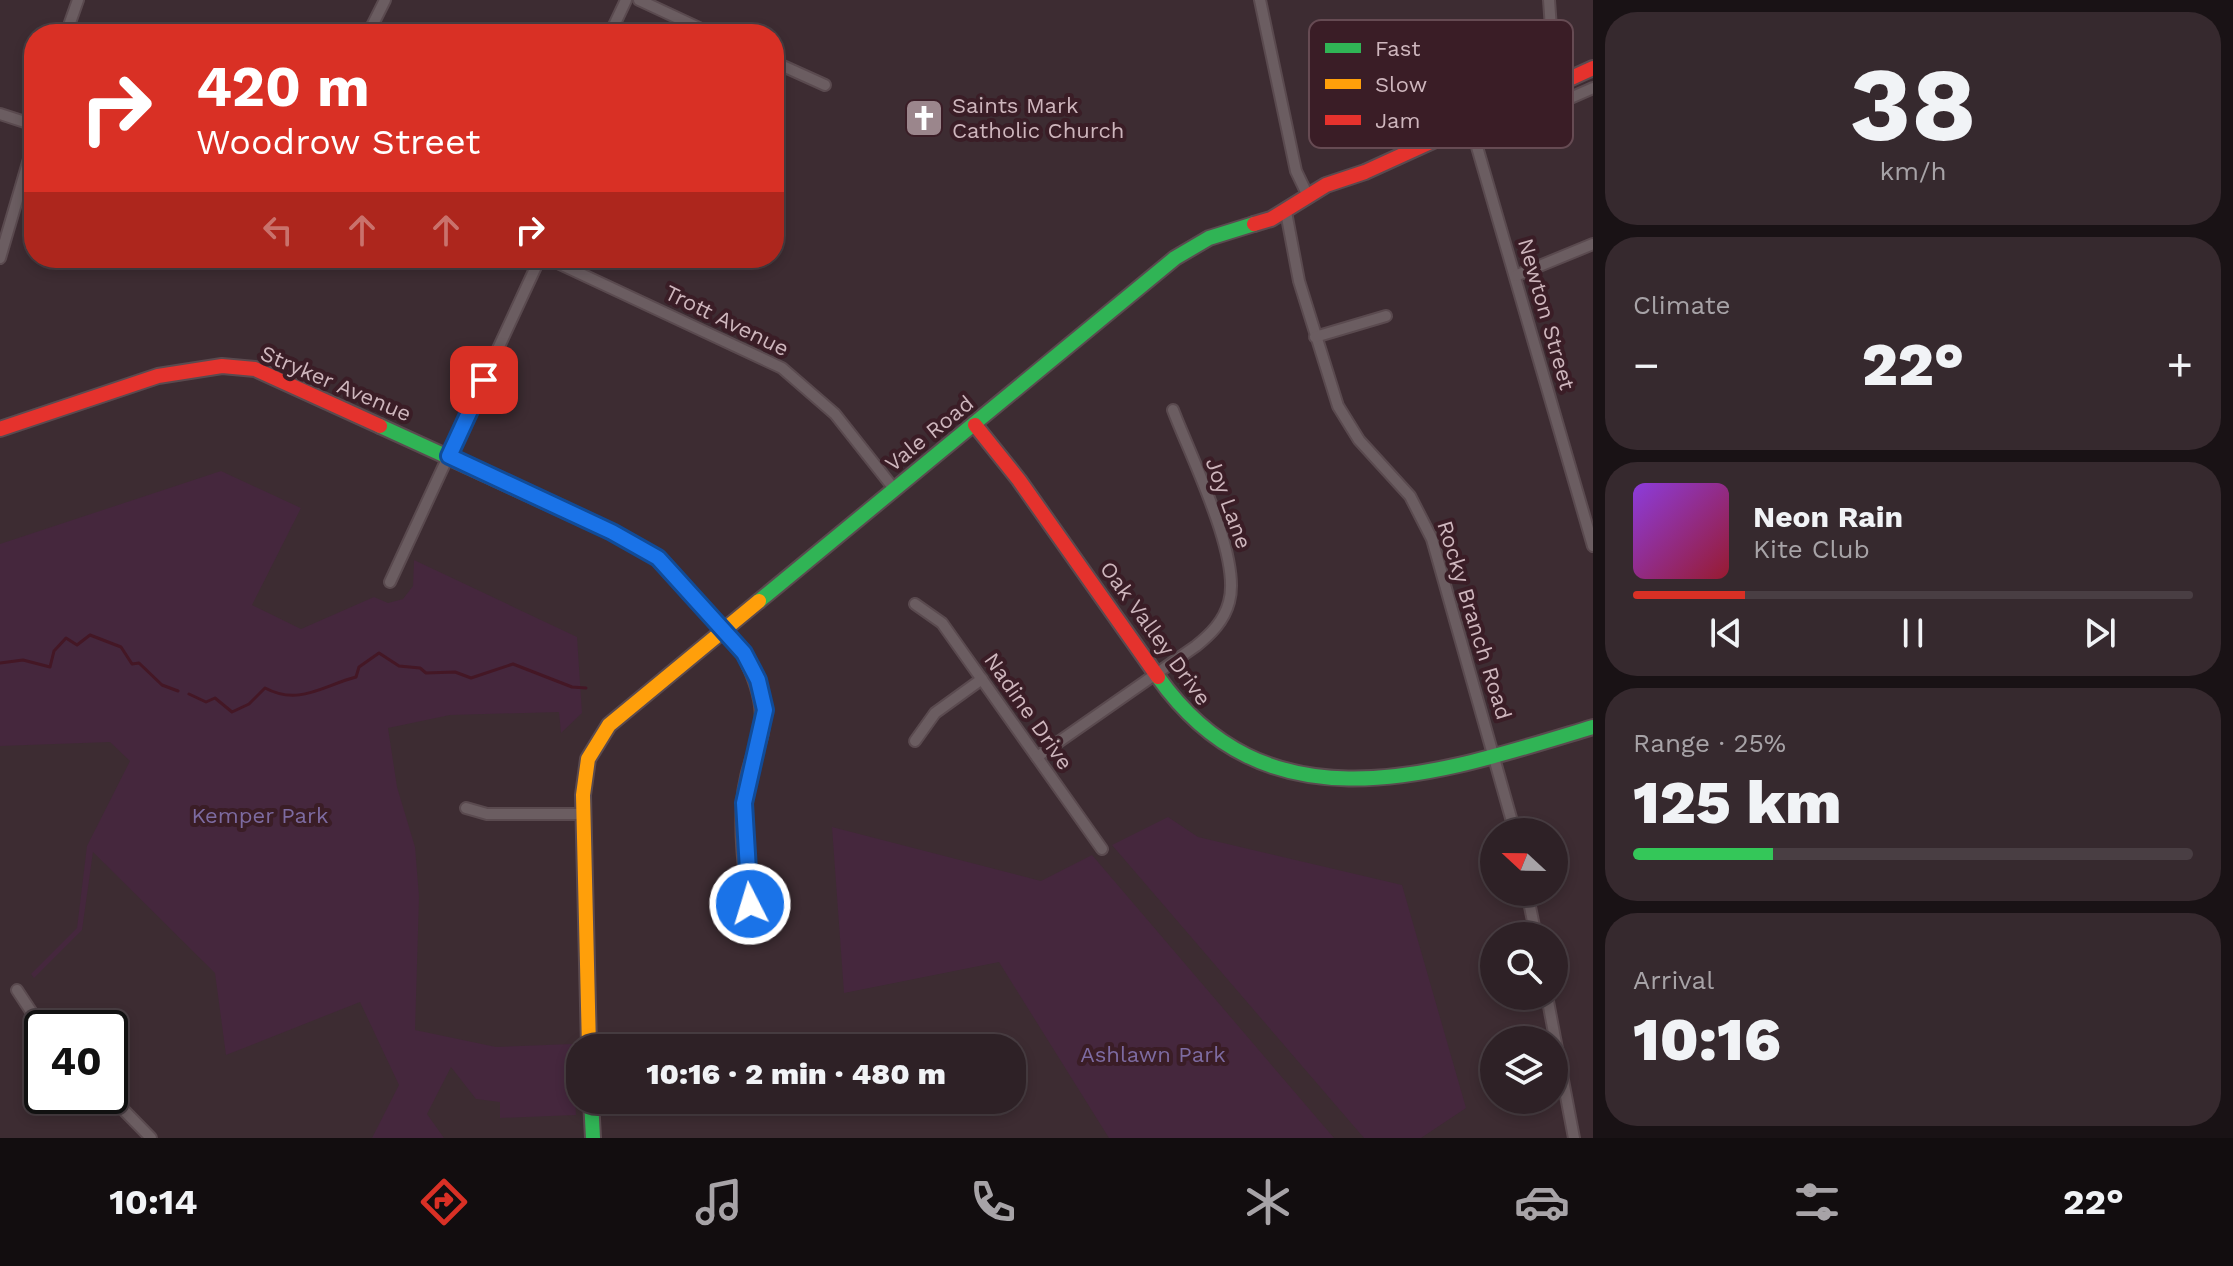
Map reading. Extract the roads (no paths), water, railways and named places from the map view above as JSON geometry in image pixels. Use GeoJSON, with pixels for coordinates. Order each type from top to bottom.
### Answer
{"type":"FeatureCollection","features":[{"type":"Feature","properties":{"kind":"street"},"geometry":{"type":"LineString","coordinates":[[70,24],[78,0]]}},
{"type":"Feature","properties":{"kind":"street"},"geometry":{"type":"LineString","coordinates":[[373,24],[385,0]]}},
{"type":"Feature","properties":{"kind":"street"},"geometry":{"type":"LineString","coordinates":[[615,24],[626,0]]}},
{"type":"Feature","properties":{"kind":"street"},"geometry":{"type":"LineString","coordinates":[[639,0],[691,24]]}},
{"type":"Feature","properties":{"kind":"street"},"geometry":{"type":"LineString","coordinates":[[1260,0],[1296,171],[1308,196]]}},
{"type":"Feature","properties":{"kind":"street"},"geometry":{"type":"LineString","coordinates":[[1549,0],[1550,20]]}},
{"type":"Feature","properties":{"kind":"street"},"geometry":{"type":"LineString","coordinates":[[784,67],[825,85]]}},
{"type":"Feature","properties":{"kind":"street","name":"Vale Road"},"geometry":{"type":"LineString","coordinates":[[1573,77],[1593,68]]}},
{"type":"Feature","properties":{"kind":"street"},"geometry":{"type":"LineString","coordinates":[[1573,97],[1593,88]]}},
{"type":"Feature","properties":{"kind":"street"},"geometry":{"type":"LineString","coordinates":[[0,114],[24,122]]}},
{"type":"Feature","properties":{"kind":"street","name":"Vale Road"},"geometry":{"type":"LineString","coordinates":[[589,1034],[583,814],[588,759],[600,735],[975,425],[1076,336],[1175,258],[1209,238],[1286,212],[1326,185],[1414,148]]}},
{"type":"Feature","properties":{"kind":"street","name":"Newton Street"},"geometry":{"type":"LineString","coordinates":[[1477,148],[1593,546]]}},
{"type":"Feature","properties":{"kind":"street"},"geometry":{"type":"LineString","coordinates":[[0,258],[24,176]]}},
{"type":"Feature","properties":{"kind":"street","name":"Rocky Branch Road"},"geometry":{"type":"LineString","coordinates":[[1286,212],[1299,281],[1330,388],[1348,424],[1410,496],[1432,539],[1511,818]]}},
{"type":"Feature","properties":{"kind":"street"},"geometry":{"type":"LineString","coordinates":[[1515,276],[1593,244]]}},
{"type":"Feature","properties":{"kind":"street"},"geometry":{"type":"LineString","coordinates":[[390,582],[535,268]]}},
{"type":"Feature","properties":{"kind":"street","name":"Trott Avenue"},"geometry":{"type":"LineString","coordinates":[[569,268],[757,354],[790,373],[835,414],[895,490]]}},
{"type":"Feature","properties":{"kind":"street"},"geometry":{"type":"LineString","coordinates":[[1315,337],[1386,316]]}},
{"type":"Feature","properties":{"kind":"street","name":"Stryker Avenue"},"geometry":{"type":"LineString","coordinates":[[0,429],[177,372],[227,365],[272,374],[637,545],[658,558],[725,630],[752,666],[765,710],[744,803],[752,928]]}},
{"type":"Feature","properties":{"kind":"street","name":"Joy Lane"},"geometry":{"type":"LineString","coordinates":[[1037,757],[1211,633],[1226,613],[1232,588],[1225,547],[1173,410]]}},
{"type":"Feature","properties":{"kind":"street","name":"Oak Valley Drive"},"geometry":{"type":"LineString","coordinates":[[975,425],[1019,480],[1175,701],[1206,734],[1243,758],[1286,774],[1323,781],[1378,782],[1429,773],[1593,727]]}},
{"type":"Feature","properties":{"kind":"street","name":"Nadine Drive"},"geometry":{"type":"LineString","coordinates":[[915,604],[942,623],[1102,849]]}},
{"type":"Feature","properties":{"kind":"street"},"geometry":{"type":"LineString","coordinates":[[915,741],[935,713],[982,679]]}},
{"type":"Feature","properties":{"kind":"street"},"geometry":{"type":"LineString","coordinates":[[466,808],[487,814],[583,814]]}},
{"type":"Feature","properties":{"kind":"street"},"geometry":{"type":"LineString","coordinates":[[17,990],[30,1010]]}},
{"type":"Feature","properties":{"kind":"street"},"geometry":{"type":"LineString","coordinates":[[1550,1010],[1574,1138]]}},
{"type":"Feature","properties":{"kind":"street"},"geometry":{"type":"LineString","coordinates":[[128,1114],[151,1138]]}},
{"type":"Feature","properties":{"kind":"street"},"geometry":{"type":"LineString","coordinates":[[592,1114],[593,1138]]}},
{"type":"Feature","properties":{"kind":"waterway"},"geometry":{"type":"LineString","coordinates":[[0,663],[23,660],[50,667],[54,651],[66,638],[77,645],[90,635],[121,647],[132,664],[139,663],[162,685],[178,691]]}},
{"type":"Feature","properties":{"kind":"waterway"},"geometry":{"type":"LineString","coordinates":[[189,694],[206,702],[215,698],[232,712],[249,704],[265,688],[277,693],[300,695],[356,677],[359,667],[379,653],[399,666],[420,668],[426,673],[455,672],[471,678],[513,664],[572,687],[586,688]]}},
{"type":"Feature","properties":{"kind":"place","name":"Saints Mark Catholic Church"},"geometry":{"type":"Point","coordinates":[924,118]}},
{"type":"Feature","properties":{"kind":"park label","name":"Kemper Park"},"geometry":{"type":"Point","coordinates":[260,815]}},
{"type":"Feature","properties":{"kind":"park label","name":"Ashlawn Park"},"geometry":{"type":"Point","coordinates":[1153,1054]}}]}
